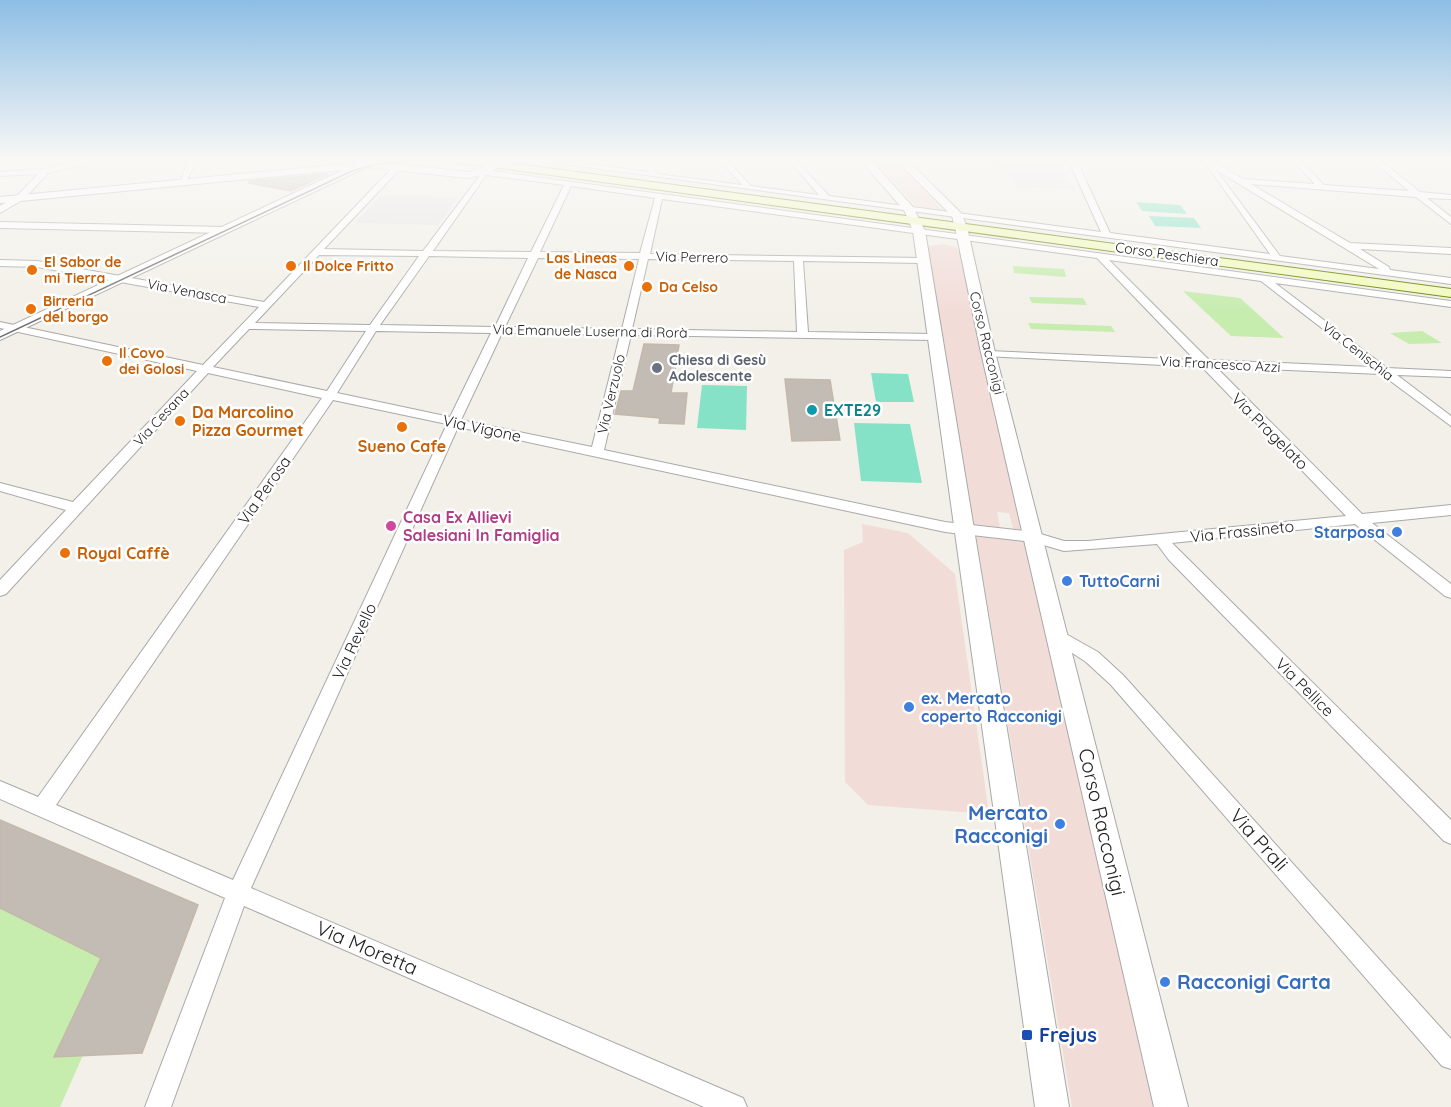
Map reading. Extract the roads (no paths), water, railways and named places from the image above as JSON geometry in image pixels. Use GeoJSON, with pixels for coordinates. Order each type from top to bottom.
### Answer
{"type":"FeatureCollection","features":[{"type":"Feature","properties":{"kind":"main road","name":"Corso Peschiera"},"geometry":{"type":"LineString","coordinates":[[842,211],[914,220],[961,233],[1417,288],[1448,302]]}},
{"type":"Feature","properties":{"kind":"street"},"geometry":{"type":"LineString","coordinates":[[0,336],[266,211]]}},
{"type":"Feature","properties":{"kind":"street","name":"Via Cesana"},"geometry":{"type":"LineString","coordinates":[[0,590],[206,368],[356,211]]}},
{"type":"Feature","properties":{"kind":"street","name":"Via Perosa"},"geometry":{"type":"LineString","coordinates":[[42,808],[330,395],[373,328],[460,211]]}},
{"type":"Feature","properties":{"kind":"street","name":"Via Revello"},"geometry":{"type":"LineString","coordinates":[[158,1107],[238,893],[454,422],[556,211]]}},
{"type":"Feature","properties":{"kind":"street","name":"Via Verzuolo"},"geometry":{"type":"LineString","coordinates":[[597,452],[656,211]]}},
{"type":"Feature","properties":{"kind":"street","name":"Corso Peschiera"},"geometry":{"type":"LineString","coordinates":[[815,211],[914,220]]}},
{"type":"Feature","properties":{"kind":"street","name":"Corso Peschiera"},"geometry":{"type":"LineString","coordinates":[[877,211],[914,220]]}},
{"type":"Feature","properties":{"kind":"street"},"geometry":{"type":"LineString","coordinates":[[906,211],[914,220],[922,255],[1052,1107]]}},
{"type":"Feature","properties":{"kind":"street"},"geometry":{"type":"LineString","coordinates":[[922,255],[927,245],[942,243],[958,247],[961,233],[943,211]]}},
{"type":"Feature","properties":{"kind":"street"},"geometry":{"type":"LineString","coordinates":[[1095,211],[1107,236]]}},
{"type":"Feature","properties":{"kind":"street"},"geometry":{"type":"LineString","coordinates":[[1241,211],[1277,258]]}},
{"type":"Feature","properties":{"kind":"street"},"geometry":{"type":"LineString","coordinates":[[1289,211],[1417,288]]}},
{"type":"Feature","properties":{"kind":"street"},"geometry":{"type":"LineString","coordinates":[[1438,211],[1451,221]]}},
{"type":"Feature","properties":{"kind":"street"},"geometry":{"type":"LineString","coordinates":[[0,225],[224,230]]}},
{"type":"Feature","properties":{"kind":"street","name":"Corso Peschiera"},"geometry":{"type":"LineString","coordinates":[[961,233],[1107,236],[1451,280]]}},
{"type":"Feature","properties":{"kind":"street","name":"Corso Peschiera"},"geometry":{"type":"LineString","coordinates":[[961,233],[1265,280],[1448,302]]}},
{"type":"Feature","properties":{"kind":"street","name":"Corso Racconigi"},"geometry":{"type":"LineString","coordinates":[[961,233],[1171,1107]]}},
{"type":"Feature","properties":{"kind":"street"},"geometry":{"type":"LineString","coordinates":[[1347,246],[1451,251]]}},
{"type":"Feature","properties":{"kind":"street","name":"Via Perrero"},"geometry":{"type":"LineString","coordinates":[[317,252],[798,258],[922,255]]}},
{"type":"Feature","properties":{"kind":"street","name":"Via Pragelato"},"geometry":{"type":"LineString","coordinates":[[1100,256],[1202,363],[1359,520],[1451,592]]}},
{"type":"Feature","properties":{"kind":"street"},"geometry":{"type":"LineString","coordinates":[[798,258],[803,334]]}},
{"type":"Feature","properties":{"kind":"street","name":"Via Venasca"},"geometry":{"type":"LineString","coordinates":[[0,263],[37,264],[266,305]]}},
{"type":"Feature","properties":{"kind":"street","name":"Via Cenischia"},"geometry":{"type":"LineString","coordinates":[[1265,280],[1451,422]]}},
{"type":"Feature","properties":{"kind":"street","name":"Via Vigone"},"geometry":{"type":"LineString","coordinates":[[0,325],[964,530]]}},
{"type":"Feature","properties":{"kind":"street","name":"Via Emanuele Luserna di Rorà"},"geometry":{"type":"LineString","coordinates":[[246,326],[934,337]]}},
{"type":"Feature","properties":{"kind":"street","name":"Via Francesco Azzi"},"geometry":{"type":"LineString","coordinates":[[989,354],[1451,374]]}},
{"type":"Feature","properties":{"kind":"street"},"geometry":{"type":"LineString","coordinates":[[0,487],[77,508]]}},
{"type":"Feature","properties":{"kind":"street","name":"Via Frassineto"},"geometry":{"type":"LineString","coordinates":[[1034,537],[1078,547],[1451,510]]}},
{"type":"Feature","properties":{"kind":"street"},"geometry":{"type":"LineString","coordinates":[[964,530],[1034,537]]}},
{"type":"Feature","properties":{"kind":"street","name":"Via Pellice"},"geometry":{"type":"LineString","coordinates":[[1161,539],[1174,556],[1451,834]]}},
{"type":"Feature","properties":{"kind":"street","name":"Via Prali"},"geometry":{"type":"LineString","coordinates":[[1057,635],[1092,657],[1117,680],[1451,1057]]}},
{"type":"Feature","properties":{"kind":"street","name":"Via Moretta"},"geometry":{"type":"LineString","coordinates":[[0,790],[734,1107]]}},
{"type":"Feature","properties":{"kind":"tram line"},"geometry":{"type":"LineString","coordinates":[[0,337],[268,211]]}},
{"type":"Feature","properties":{"kind":"place","name":"Il Dolce Fritto"},"geometry":{"type":"Point","coordinates":[291,266]}},
{"type":"Feature","properties":{"kind":"place","name":"Las Lineas de Nasca"},"geometry":{"type":"Point","coordinates":[629,266]}},
{"type":"Feature","properties":{"kind":"place","name":"El Sabor de mi Tierra"},"geometry":{"type":"Point","coordinates":[32,270]}},
{"type":"Feature","properties":{"kind":"place","name":"Da Celso"},"geometry":{"type":"Point","coordinates":[647,287]}},
{"type":"Feature","properties":{"kind":"place","name":"Birreria del borgo"},"geometry":{"type":"Point","coordinates":[31,309]}},
{"type":"Feature","properties":{"kind":"place","name":"Il Covo dei Golosi"},"geometry":{"type":"Point","coordinates":[107,361]}},
{"type":"Feature","properties":{"kind":"place","name":"Chiesa di Gesù Adolescente"},"geometry":{"type":"Point","coordinates":[657,368]}},
{"type":"Feature","properties":{"kind":"place","name":"EXTE29"},"geometry":{"type":"Point","coordinates":[812,410]}},
{"type":"Feature","properties":{"kind":"place","name":"Da Marcolino Pizza Gourmet"},"geometry":{"type":"Point","coordinates":[180,421]}},
{"type":"Feature","properties":{"kind":"place","name":"Sueno Cafe"},"geometry":{"type":"Point","coordinates":[402,427]}},
{"type":"Feature","properties":{"kind":"place","name":"Casa Ex Allievi Salesiani In Famiglia"},"geometry":{"type":"Point","coordinates":[391,526]}},
{"type":"Feature","properties":{"kind":"place","name":"Starposa"},"geometry":{"type":"Point","coordinates":[1397,532]}},
{"type":"Feature","properties":{"kind":"place","name":"Royal Caffè"},"geometry":{"type":"Point","coordinates":[65,553]}},
{"type":"Feature","properties":{"kind":"place","name":"TuttoCarni"},"geometry":{"type":"Point","coordinates":[1067,581]}},
{"type":"Feature","properties":{"kind":"place","name":"ex. Mercato coperto Racconigi"},"geometry":{"type":"Point","coordinates":[909,707]}},
{"type":"Feature","properties":{"kind":"place","name":"Mercato Racconigi"},"geometry":{"type":"Point","coordinates":[1060,824]}},
{"type":"Feature","properties":{"kind":"place","name":"Racconigi Carta"},"geometry":{"type":"Point","coordinates":[1165,982]}},
{"type":"Feature","properties":{"kind":"place","name":"Frejus"},"geometry":{"type":"Point","coordinates":[1027,1035]}}]}
